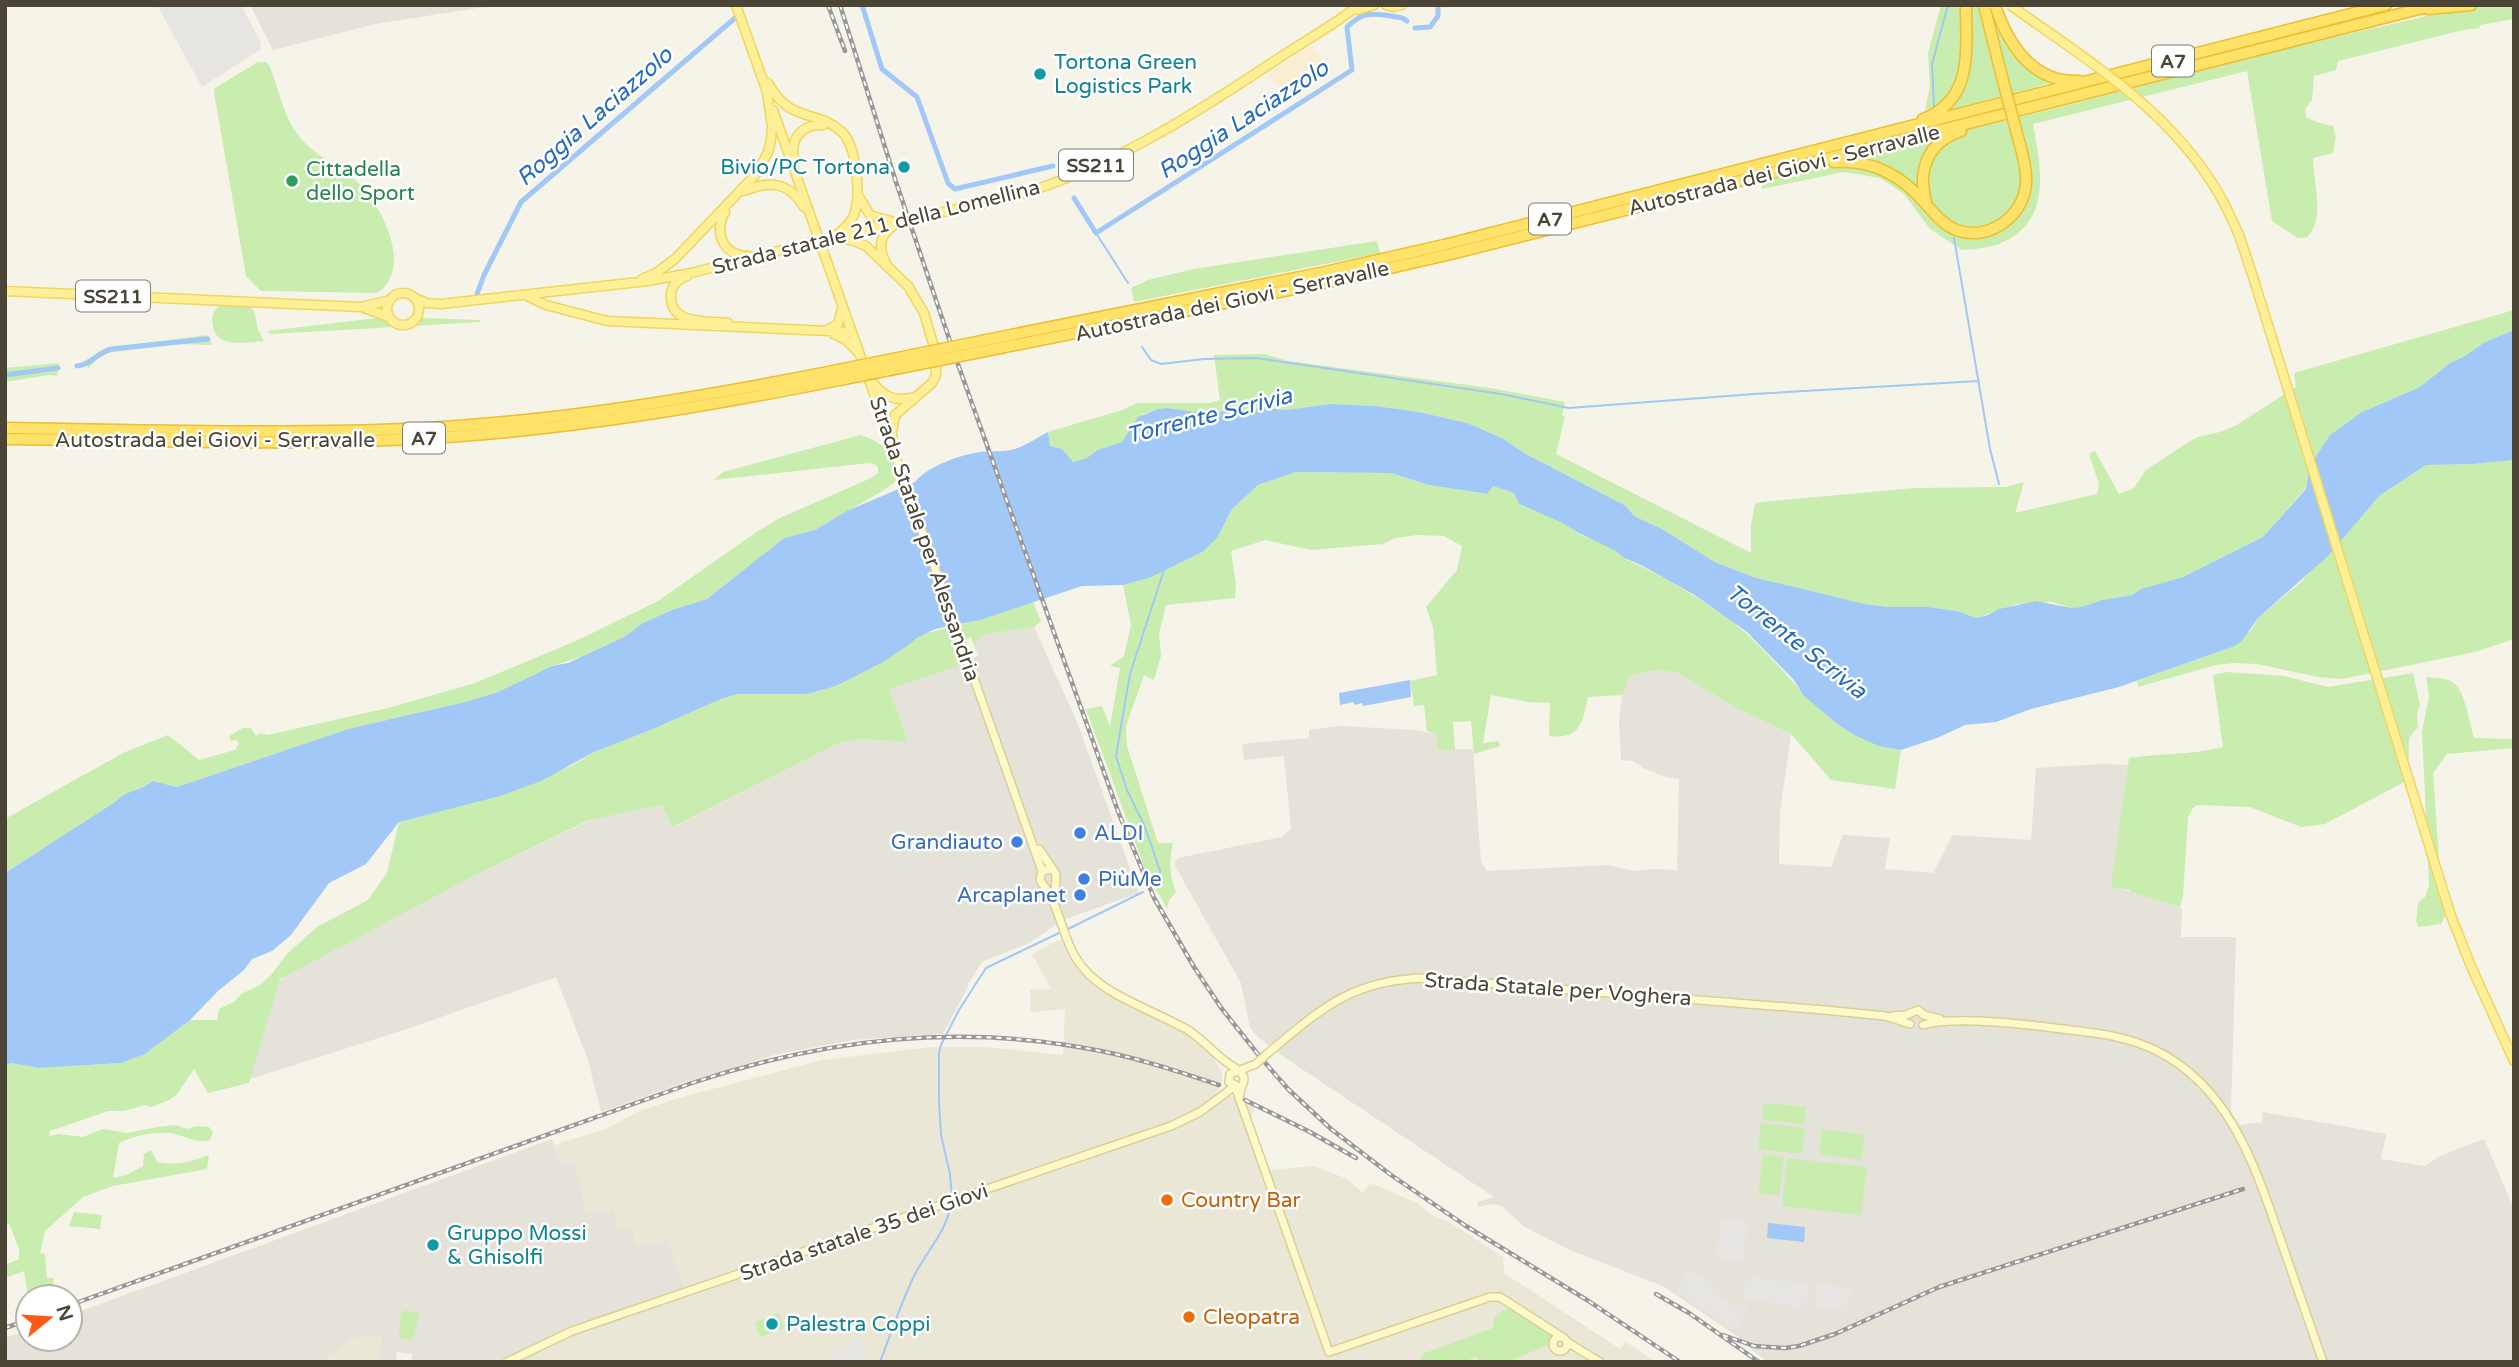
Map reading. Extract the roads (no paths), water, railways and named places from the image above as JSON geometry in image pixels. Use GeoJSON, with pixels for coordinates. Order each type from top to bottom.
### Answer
{"type":"FeatureCollection","features":[{"type":"Feature","properties":{"kind":"highway"},"geometry":{"type":"LineString","coordinates":[[1886,133],[1938,112],[1955,95],[1965,72],[1966,5]]}},
{"type":"Feature","properties":{"kind":"highway"},"geometry":{"type":"LineString","coordinates":[[1816,162],[1846,161],[1881,168],[1904,181],[1944,223],[1964,232],[1988,230],[2009,218],[2022,201],[2026,179],[1984,5]]}},
{"type":"Feature","properties":{"kind":"highway"},"geometry":{"type":"LineString","coordinates":[[1995,5],[2008,37],[2041,73],[2065,80],[2094,80]]}},
{"type":"Feature","properties":{"kind":"highway"},"geometry":{"type":"LineString","coordinates":[[2369,9],[2380,5]]}},
{"type":"Feature","properties":{"kind":"highway","name":"Autostrada dei Giovi - Serravalle"},"geometry":{"type":"LineString","coordinates":[[1003,342],[1397,256],[2386,5]]}},
{"type":"Feature","properties":{"kind":"highway","name":"Autostrada dei Giovi - Serravalle"},"geometry":{"type":"LineString","coordinates":[[5,439],[332,441],[444,437],[633,418],[1003,342],[1387,269],[2435,5]]}},
{"type":"Feature","properties":{"kind":"highway"},"geometry":{"type":"LineString","coordinates":[[2421,9],[2471,5]]}},
{"type":"Feature","properties":{"kind":"highway"},"geometry":{"type":"LineString","coordinates":[[1928,206],[1922,176],[1924,163],[1937,144],[1956,132],[2031,107]]}},
{"type":"Feature","properties":{"kind":"highway","name":"Autostrada dei Giovi - Serravalle"},"geometry":{"type":"LineString","coordinates":[[5,428],[325,431],[430,428],[631,407],[839,375]]}},
{"type":"Feature","properties":{"kind":"main road"},"geometry":{"type":"LineString","coordinates":[[736,5],[817,234]]}},
{"type":"Feature","properties":{"kind":"main road","name":"Strada statale 211 della Lomellina"},"geometry":{"type":"LineString","coordinates":[[5,291],[361,307],[390,300],[402,293],[427,303],[441,304],[623,285],[691,273],[1035,190],[1150,139],[1216,100],[1359,5]]}},
{"type":"Feature","properties":{"kind":"main road","name":"Strada statale 211 della Lomellina"},"geometry":{"type":"LineString","coordinates":[[1351,12],[1374,5]]}},
{"type":"Feature","properties":{"kind":"main road"},"geometry":{"type":"LineString","coordinates":[[1386,5],[1402,5]]}},
{"type":"Feature","properties":{"kind":"main road"},"geometry":{"type":"LineString","coordinates":[[2010,5],[2154,112],[2196,157],[2222,198],[2239,235],[2254,280],[2423,829],[2470,964],[2514,1061]]}},
{"type":"Feature","properties":{"kind":"main road"},"geometry":{"type":"LineString","coordinates":[[758,66],[772,92],[785,106],[833,126],[844,134],[852,147],[858,195],[866,211],[875,218],[902,221]]}},
{"type":"Feature","properties":{"kind":"main road"},"geometry":{"type":"LineString","coordinates":[[623,285],[667,267],[742,192],[757,173],[768,152],[772,126],[767,93]]}},
{"type":"Feature","properties":{"kind":"main road"},"geometry":{"type":"LineString","coordinates":[[800,184],[793,149],[796,137],[812,125],[833,126]]}},
{"type":"Feature","properties":{"kind":"main road"},"geometry":{"type":"LineString","coordinates":[[742,192],[761,184],[783,186],[795,194],[814,224]]}},
{"type":"Feature","properties":{"kind":"main road"},"geometry":{"type":"LineString","coordinates":[[832,238],[850,222],[858,195]]}},
{"type":"Feature","properties":{"kind":"main road"},"geometry":{"type":"LineString","coordinates":[[727,206],[719,226],[721,240],[725,246],[743,256],[770,254]]}},
{"type":"Feature","properties":{"kind":"main road"},"geometry":{"type":"LineString","coordinates":[[890,269],[883,257],[881,240],[887,230],[902,221]]}},
{"type":"Feature","properties":{"kind":"main road"},"geometry":{"type":"LineString","coordinates":[[832,238],[859,242],[915,294],[924,313],[936,354],[936,375],[932,383],[899,410],[893,421],[894,452]]}},
{"type":"Feature","properties":{"kind":"main road","name":"Strada Statale per Alessandria"},"geometry":{"type":"LineString","coordinates":[[822,248],[1028,829],[1046,870],[1056,874],[1055,905]]}},
{"type":"Feature","properties":{"kind":"main road"},"geometry":{"type":"LineString","coordinates":[[691,273],[678,281],[671,290],[671,300],[677,312],[688,319],[748,327]]}},
{"type":"Feature","properties":{"kind":"main road"},"geometry":{"type":"LineString","coordinates":[[527,296],[546,305],[607,321],[852,332]]}},
{"type":"Feature","properties":{"kind":"main road"},"geometry":{"type":"LineString","coordinates":[[414,298],[419,306],[417,318]]}},
{"type":"Feature","properties":{"kind":"main road"},"geometry":{"type":"LineString","coordinates":[[388,317],[387,307],[390,300]]}},
{"type":"Feature","properties":{"kind":"main road"},"geometry":{"type":"LineString","coordinates":[[824,331],[835,327],[840,321],[842,303]]}},
{"type":"Feature","properties":{"kind":"main road","name":"Strada statale 211 della Lomellina"},"geometry":{"type":"LineString","coordinates":[[361,307],[403,326],[410,325],[441,304]]}},
{"type":"Feature","properties":{"kind":"main road"},"geometry":{"type":"LineString","coordinates":[[824,331],[846,340],[860,354]]}},
{"type":"Feature","properties":{"kind":"main road"},"geometry":{"type":"LineString","coordinates":[[869,379],[886,397],[901,400],[914,397]]}},
{"type":"Feature","properties":{"kind":"main road","name":"Strada Statale per Alessandria"},"geometry":{"type":"LineString","coordinates":[[1046,870],[1040,880],[1055,905],[1077,962],[1109,990],[1206,1042],[1221,1058],[1243,1074],[1239,1084],[1229,1077],[1221,1058]]}},
{"type":"Feature","properties":{"kind":"main road"},"geometry":{"type":"LineString","coordinates":[[1046,886],[1055,883]]}},
{"type":"Feature","properties":{"kind":"main road","name":"Strada Statale per Voghera"},"geometry":{"type":"LineString","coordinates":[[1239,1084],[1256,1063],[1334,1000],[1362,988],[1406,979],[1480,982],[1885,1016],[1917,1010],[1924,1015],[1950,1021],[2043,1026],[2132,1041],[2157,1051],[2188,1072],[2221,1106],[2246,1148],[2323,1362]]}},
{"type":"Feature","properties":{"kind":"main road"},"geometry":{"type":"LineString","coordinates":[[1910,1013],[1910,1024]]}},
{"type":"Feature","properties":{"kind":"main road"},"geometry":{"type":"LineString","coordinates":[[1923,1025],[1924,1015]]}},
{"type":"Feature","properties":{"kind":"main road","name":"Strada Statale per Voghera"},"geometry":{"type":"LineString","coordinates":[[1885,1016],[1915,1027],[1950,1021]]}},
{"type":"Feature","properties":{"kind":"main road","name":"Strada Statale per Voghera"},"geometry":{"type":"LineString","coordinates":[[1229,1077],[1256,1063]]}},
{"type":"Feature","properties":{"kind":"main road","name":"Strada statale 35 dei Giovi"},"geometry":{"type":"LineString","coordinates":[[1218,1098],[1229,1077]]}},
{"type":"Feature","properties":{"kind":"main road"},"geometry":{"type":"LineString","coordinates":[[1239,1084],[1242,1105],[1329,1352],[1490,1297],[1500,1297],[1600,1362]]}},
{"type":"Feature","properties":{"kind":"main road","name":"Strada statale 35 dei Giovi"},"geometry":{"type":"LineString","coordinates":[[507,1362],[572,1331],[1183,1122],[1239,1084]]}},
{"type":"Feature","properties":{"kind":"water","name":"Torrente Scrivia"},"geometry":{"type":"Polygon","coordinates":[[[2514,330],[2514,460],[2426,465],[2379,496],[2328,556],[2258,618],[2241,642],[2119,687],[2031,709],[1996,722],[1965,725],[1901,750],[1879,746],[1836,723],[1804,696],[1793,679],[1747,632],[1693,594],[1563,523],[1519,504],[1514,493],[1493,486],[1487,494],[1429,485],[1391,473],[1296,472],[1258,485],[1232,509],[1217,538],[1202,552],[1149,578],[1123,585],[1082,586],[980,620],[935,629],[883,662],[836,686],[807,694],[738,694],[721,699],[594,752],[541,781],[497,797],[399,822],[366,864],[329,883],[291,935],[272,951],[252,959],[244,970],[218,991],[190,1020],[145,1054],[121,1063],[39,1068],[12,1063],[5,1065],[5,873],[124,795],[153,781],[177,787],[348,729],[498,692],[552,666],[568,663],[624,637],[643,623],[672,610],[707,599],[784,538],[815,530],[847,511],[915,482],[936,466],[963,456],[1013,450],[1048,432],[1050,446],[1062,449],[1073,462],[1122,442],[1138,417],[1167,408],[1204,413],[1265,408],[1286,410],[1331,404],[1419,412],[1467,423],[1502,438],[1524,453],[1626,506],[1634,516],[1662,529],[1715,562],[1753,577],[1865,604],[1928,607],[1957,611],[1976,618],[1999,609],[2036,601],[2071,608],[2132,595],[2141,589],[2183,577],[2263,537],[2306,489],[2309,467],[2330,435],[2362,412],[2420,387],[2450,363],[2485,342],[2514,330]]]}},
{"type":"Feature","properties":{"kind":"water"},"geometry":{"type":"Polygon","coordinates":[[[1410,680],[1411,697],[1363,706],[1362,703],[1355,705],[1353,702],[1340,705],[1339,693],[1410,680]]]}},
{"type":"Feature","properties":{"kind":"water"},"geometry":{"type":"Polygon","coordinates":[[[1768,1223],[1805,1227],[1804,1242],[1767,1238],[1768,1223]]]}},
{"type":"Feature","properties":{"kind":"waterway","name":"Roggia Laciazzolo"},"geometry":{"type":"LineString","coordinates":[[862,5],[882,69],[917,97],[948,183],[955,189],[1053,166]]}},
{"type":"Feature","properties":{"kind":"waterway","name":"Roggia Laciazzolo"},"geometry":{"type":"LineString","coordinates":[[1415,28],[1430,27],[1438,16],[1438,5]]}},
{"type":"Feature","properties":{"kind":"waterway"},"geometry":{"type":"LineString","coordinates":[[1934,106],[1932,64],[1948,5]]}},
{"type":"Feature","properties":{"kind":"waterway","name":"Roggia Laciazzolo"},"geometry":{"type":"LineString","coordinates":[[1074,198],[1096,233],[1352,70],[1347,27],[1357,19],[1378,14],[1407,21]]}},
{"type":"Feature","properties":{"kind":"waterway","name":"Roggia Laciazzolo"},"geometry":{"type":"LineString","coordinates":[[477,294],[521,202],[735,18]]}},
{"type":"Feature","properties":{"kind":"waterway"},"geometry":{"type":"LineString","coordinates":[[1096,233],[1128,283]]}},
{"type":"Feature","properties":{"kind":"waterway"},"geometry":{"type":"LineString","coordinates":[[1954,238],[1990,449],[1999,484]]}},
{"type":"Feature","properties":{"kind":"waterway","name":"Roggia Laciazzolo"},"geometry":{"type":"LineString","coordinates":[[77,366],[111,349],[208,339]]}},
{"type":"Feature","properties":{"kind":"waterway"},"geometry":{"type":"LineString","coordinates":[[1142,347],[1151,360],[1161,364],[1204,359],[1256,358],[1501,394],[1569,408],[1979,381]]}},
{"type":"Feature","properties":{"kind":"waterway","name":"Roggia Laciazzolo"},"geometry":{"type":"LineString","coordinates":[[5,375],[58,368]]}},
{"type":"Feature","properties":{"kind":"waterway"},"geometry":{"type":"LineString","coordinates":[[1152,884],[1158,881],[1160,871],[1116,756],[1130,674],[1165,567]]}},
{"type":"Feature","properties":{"kind":"waterway"},"geometry":{"type":"LineString","coordinates":[[1066,930],[1143,892]]}},
{"type":"Feature","properties":{"kind":"waterway"},"geometry":{"type":"LineString","coordinates":[[952,1198],[950,1174],[941,1135],[941,1045],[959,1010],[986,968],[1061,932]]}},
{"type":"Feature","properties":{"kind":"waterway"},"geometry":{"type":"LineString","coordinates":[[880,1362],[909,1286],[941,1232],[951,1204]]}},
{"type":"Feature","properties":{"kind":"railway"},"geometry":{"type":"LineString","coordinates":[[828,5],[845,51]]}},
{"type":"Feature","properties":{"kind":"railway"},"geometry":{"type":"LineString","coordinates":[[840,5],[955,356],[1119,814],[1154,898],[1194,967],[1222,1009],[1261,1058],[1288,1089],[1331,1129],[1391,1175],[1466,1226],[1587,1300],[1680,1362]]}},
{"type":"Feature","properties":{"kind":"railway"},"geometry":{"type":"LineString","coordinates":[[84,1300],[692,1083],[793,1055],[895,1040],[997,1038],[1049,1042],[1101,1051],[1219,1085]]}},
{"type":"Feature","properties":{"kind":"railway"},"geometry":{"type":"LineString","coordinates":[[1245,1100],[1356,1158]]}},
{"type":"Feature","properties":{"kind":"railway"},"geometry":{"type":"LineString","coordinates":[[1723,1335],[1754,1346],[1799,1346],[1835,1334],[1939,1287],[2243,1189]]}},
{"type":"Feature","properties":{"kind":"railway"},"geometry":{"type":"LineString","coordinates":[[1656,1294],[1689,1313],[1759,1362]]}},
{"type":"Feature","properties":{"kind":"railway"},"geometry":{"type":"LineString","coordinates":[[5,1328],[14,1325]]}},
{"type":"Feature","properties":{"kind":"place","name":"Tortona Green Logistics Park"},"geometry":{"type":"Point","coordinates":[1040,74]}},
{"type":"Feature","properties":{"kind":"place","name":"Bivio/PC Tortona"},"geometry":{"type":"Point","coordinates":[904,167]}},
{"type":"Feature","properties":{"kind":"place","name":"Cittadella dello Sport"},"geometry":{"type":"Point","coordinates":[292,181]}},
{"type":"Feature","properties":{"kind":"place","name":"ALDI"},"geometry":{"type":"Point","coordinates":[1080,833]}},
{"type":"Feature","properties":{"kind":"place","name":"Grandiauto"},"geometry":{"type":"Point","coordinates":[1017,842]}},
{"type":"Feature","properties":{"kind":"place","name":"PiùMe"},"geometry":{"type":"Point","coordinates":[1084,879]}},
{"type":"Feature","properties":{"kind":"place","name":"Arcaplanet"},"geometry":{"type":"Point","coordinates":[1080,895]}},
{"type":"Feature","properties":{"kind":"place","name":"Country Bar"},"geometry":{"type":"Point","coordinates":[1167,1200]}},
{"type":"Feature","properties":{"kind":"place","name":"Gruppo Mossi & Ghisolfi"},"geometry":{"type":"Point","coordinates":[433,1245]}},
{"type":"Feature","properties":{"kind":"place","name":"Cleopatra"},"geometry":{"type":"Point","coordinates":[1189,1317]}},
{"type":"Feature","properties":{"kind":"place","name":"Palestra Coppi"},"geometry":{"type":"Point","coordinates":[772,1324]}}]}
